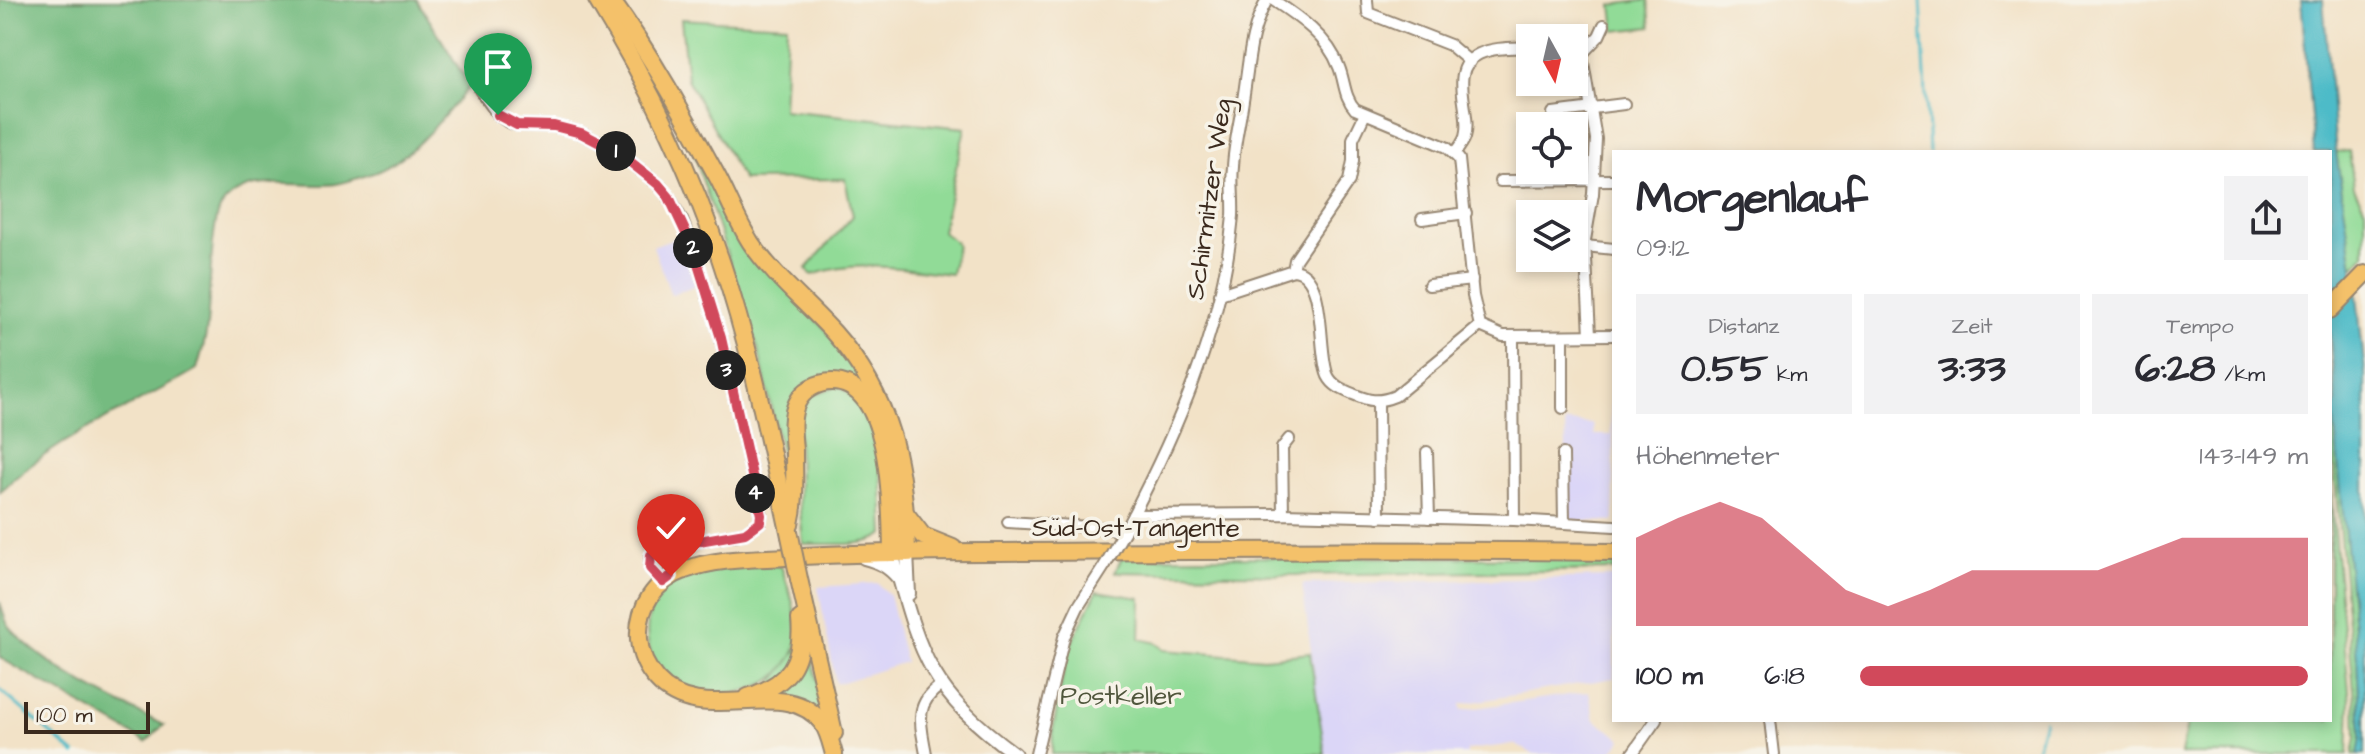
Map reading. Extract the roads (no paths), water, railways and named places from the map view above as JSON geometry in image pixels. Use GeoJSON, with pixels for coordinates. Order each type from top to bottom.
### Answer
{"type":"FeatureCollection","features":[{"type":"Feature","properties":{"kind":"main road"},"geometry":{"type":"LineString","coordinates":[[597,0],[663,118],[721,261],[746,344],[837,754]]}},
{"type":"Feature","properties":{"kind":"main road"},"geometry":{"type":"LineString","coordinates":[[611,0],[643,47],[750,241],[765,262],[834,333],[870,381],[893,435],[901,465],[906,513],[899,553]]}},
{"type":"Feature","properties":{"kind":"main road"},"geometry":{"type":"LineString","coordinates":[[2332,308],[2365,274]]}},
{"type":"Feature","properties":{"kind":"main road"},"geometry":{"type":"LineString","coordinates":[[789,533],[794,507],[795,406],[801,396],[821,383],[841,383],[857,392],[864,401],[880,437],[899,553]]}},
{"type":"Feature","properties":{"kind":"main road"},"geometry":{"type":"LineString","coordinates":[[906,513],[923,536],[962,552]]}},
{"type":"Feature","properties":{"kind":"main road","name":"Süd-Ost-Tangente"},"geometry":{"type":"LineString","coordinates":[[663,582],[705,563],[849,554],[1612,552]]}},
{"type":"Feature","properties":{"kind":"main road"},"geometry":{"type":"LineString","coordinates":[[663,582],[649,598],[641,616],[639,637],[649,669],[656,679],[676,696],[696,702],[778,701],[809,711],[822,723],[837,754]]}},
{"type":"Feature","properties":{"kind":"main road"},"geometry":{"type":"LineString","coordinates":[[731,702],[777,685],[793,667],[800,645],[800,585]]}},
{"type":"Feature","properties":{"kind":"street"},"geometry":{"type":"LineString","coordinates":[[1270,0],[1300,17],[1320,37],[1336,59],[1349,103],[1365,114],[1455,153],[1462,169],[1472,280],[1480,326]]}},
{"type":"Feature","properties":{"kind":"street","name":"Schirmitzer Weg"},"geometry":{"type":"LineString","coordinates":[[1036,754],[1064,637],[1157,467],[1207,346],[1220,294],[1233,216],[1232,170],[1251,36],[1270,0]]}},
{"type":"Feature","properties":{"kind":"street"},"geometry":{"type":"LineString","coordinates":[[1367,0],[1368,13],[1450,45],[1470,62]]}},
{"type":"Feature","properties":{"kind":"street"},"geometry":{"type":"LineString","coordinates":[[1588,45],[1599,36],[1604,25]]}},
{"type":"Feature","properties":{"kind":"street"},"geometry":{"type":"LineString","coordinates":[[1455,153],[1467,133],[1462,85],[1463,74],[1470,62],[1486,52],[1516,49]]}},
{"type":"Feature","properties":{"kind":"street"},"geometry":{"type":"LineString","coordinates":[[480,90],[498,115],[508,122],[566,128],[619,153],[658,184],[669,197],[693,248],[721,338],[761,515],[760,522],[745,533],[659,548],[651,555],[650,568],[663,582]]}},
{"type":"Feature","properties":{"kind":"street"},"geometry":{"type":"LineString","coordinates":[[1588,94],[1596,139],[1595,180],[1588,212]]}},
{"type":"Feature","properties":{"kind":"street"},"geometry":{"type":"LineString","coordinates":[[1563,112],[1624,104]]}},
{"type":"Feature","properties":{"kind":"street"},"geometry":{"type":"LineString","coordinates":[[1293,270],[1295,260],[1349,181],[1353,139],[1365,114]]}},
{"type":"Feature","properties":{"kind":"street"},"geometry":{"type":"LineString","coordinates":[[1500,181],[1612,180]]}},
{"type":"Feature","properties":{"kind":"street"},"geometry":{"type":"LineString","coordinates":[[1422,219],[1466,213]]}},
{"type":"Feature","properties":{"kind":"street"},"geometry":{"type":"LineString","coordinates":[[1588,245],[1612,249]]}},
{"type":"Feature","properties":{"kind":"street"},"geometry":{"type":"LineString","coordinates":[[1220,294],[1301,270],[1315,290],[1327,374],[1340,388],[1378,402],[1395,396],[1480,326]]}},
{"type":"Feature","properties":{"kind":"street"},"geometry":{"type":"LineString","coordinates":[[1584,272],[1590,334]]}},
{"type":"Feature","properties":{"kind":"street"},"geometry":{"type":"LineString","coordinates":[[1429,285],[1472,280]]}},
{"type":"Feature","properties":{"kind":"street"},"geometry":{"type":"LineString","coordinates":[[1480,326],[1513,337],[1612,335]]}},
{"type":"Feature","properties":{"kind":"street"},"geometry":{"type":"LineString","coordinates":[[1563,336],[1563,408]]}},
{"type":"Feature","properties":{"kind":"street"},"geometry":{"type":"LineString","coordinates":[[1513,337],[1514,520]]}},
{"type":"Feature","properties":{"kind":"street"},"geometry":{"type":"LineString","coordinates":[[1378,402],[1379,517]]}},
{"type":"Feature","properties":{"kind":"street"},"geometry":{"type":"LineString","coordinates":[[1283,514],[1282,448],[1289,439]]}},
{"type":"Feature","properties":{"kind":"street"},"geometry":{"type":"LineString","coordinates":[[1427,452],[1429,518]]}},
{"type":"Feature","properties":{"kind":"street"},"geometry":{"type":"LineString","coordinates":[[1563,454],[1564,523]]}},
{"type":"Feature","properties":{"kind":"street"},"geometry":{"type":"LineString","coordinates":[[1133,515],[1283,514],[1612,526]]}},
{"type":"Feature","properties":{"kind":"street"},"geometry":{"type":"LineString","coordinates":[[1008,522],[1106,528],[1124,532]]}},
{"type":"Feature","properties":{"kind":"street"},"geometry":{"type":"LineString","coordinates":[[899,553],[899,579],[912,625],[921,652],[940,686],[970,719],[1015,754]]}},
{"type":"Feature","properties":{"kind":"street"},"geometry":{"type":"LineString","coordinates":[[899,553],[912,625]]}},
{"type":"Feature","properties":{"kind":"street"},"geometry":{"type":"LineString","coordinates":[[849,554],[879,562],[899,579]]}},
{"type":"Feature","properties":{"kind":"street"},"geometry":{"type":"LineString","coordinates":[[926,754],[921,725],[922,706],[926,697],[940,686]]}},
{"type":"Feature","properties":{"kind":"street"},"geometry":{"type":"LineString","coordinates":[[1637,752],[1655,722]]}},
{"type":"Feature","properties":{"kind":"street"},"geometry":{"type":"LineString","coordinates":[[1770,722],[1774,754]]}},
{"type":"Feature","properties":{"kind":"water"},"geometry":{"type":"Polygon","coordinates":[[[2301,0],[2323,0],[2336,152],[2365,374],[2365,754],[2358,754],[2361,737],[2357,659],[2333,410],[2336,402],[2332,362],[2332,150],[2314,150],[2301,0]]]}},
{"type":"Feature","properties":{"kind":"waterway"},"geometry":{"type":"LineString","coordinates":[[1921,0],[1929,150]]}},
{"type":"Feature","properties":{"kind":"waterway"},"geometry":{"type":"LineString","coordinates":[[0,690],[75,754]]}},
{"type":"Feature","properties":{"kind":"waterway"},"geometry":{"type":"LineString","coordinates":[[2035,754],[2043,722]]}},
{"type":"Feature","properties":{"kind":"park label","name":"Postkeller"},"geometry":{"type":"Point","coordinates":[1121,695]}}]}
